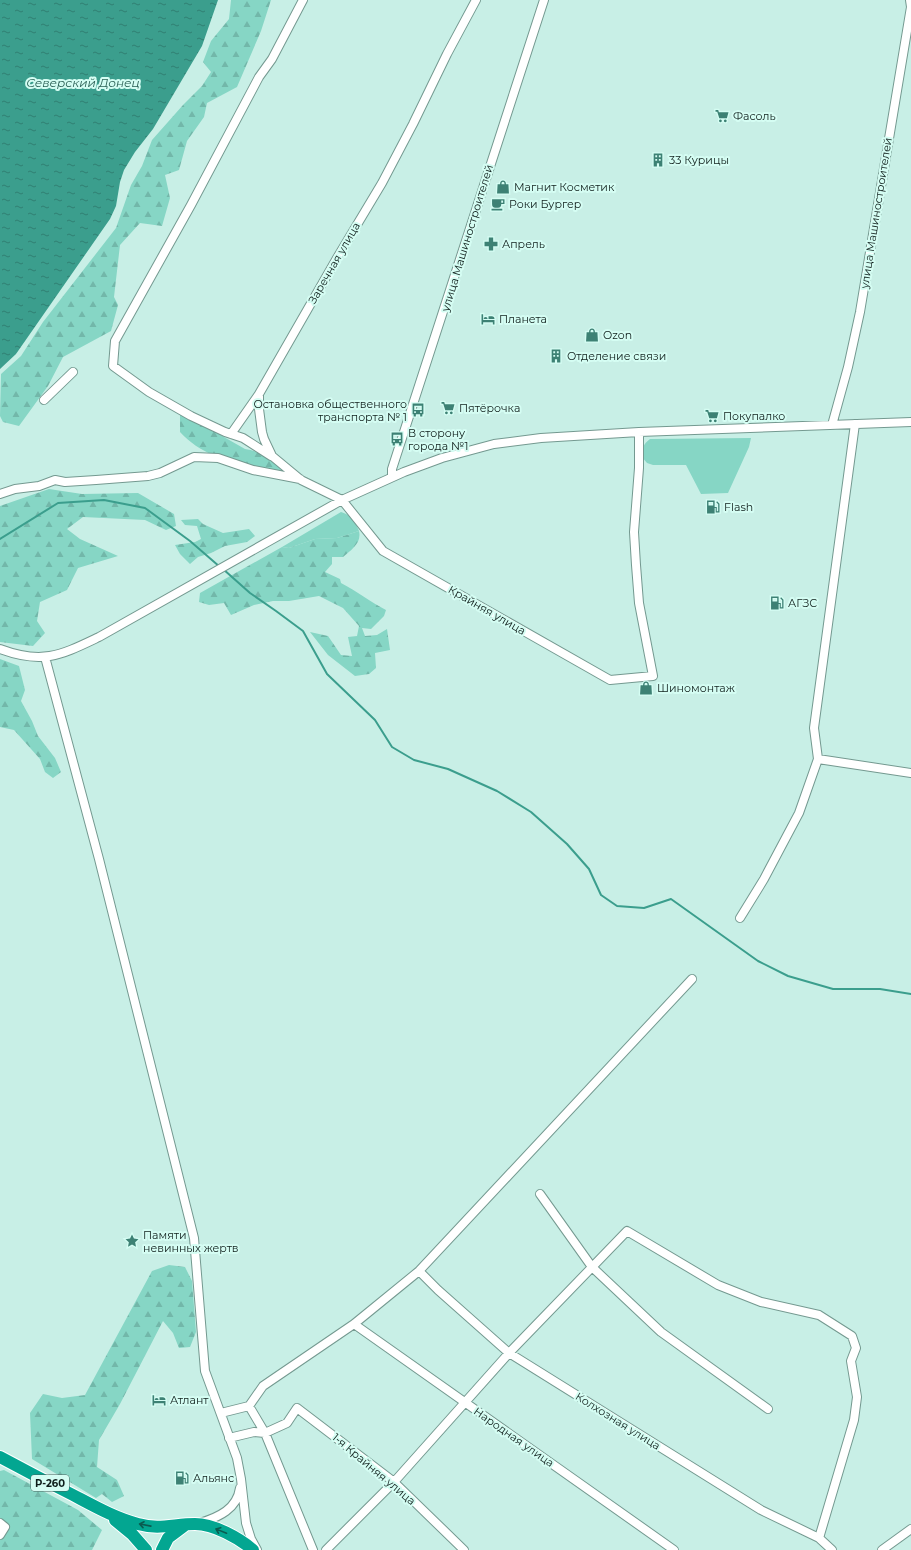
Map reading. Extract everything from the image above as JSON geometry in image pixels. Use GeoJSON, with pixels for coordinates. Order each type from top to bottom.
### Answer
{"type":"FeatureCollection","features":[{"type":"Feature","properties":{"kind":"highway","name":"Р-260"},"geometry":{"type":"LineString","coordinates":[[0,1457],[99,1509],[128,1520],[151,1527],[190,1525],[215,1528],[229,1534],[253,1550]]}},
{"type":"Feature","properties":{"kind":"highway","name":"Р-260"},"geometry":{"type":"LineString","coordinates":[[99,1509],[132,1534],[146,1550]]}},
{"type":"Feature","properties":{"kind":"highway"},"geometry":{"type":"LineString","coordinates":[[162,1550],[168,1538],[190,1525]]}},
{"type":"Feature","properties":{"kind":"street"},"geometry":{"type":"LineString","coordinates":[[303,0],[272,59],[259,77],[191,205],[115,342],[113,366],[149,392],[191,416],[243,438],[272,456],[301,480],[342,500]]}},
{"type":"Feature","properties":{"kind":"street","name":"Заречная улица"},"geometry":{"type":"LineString","coordinates":[[231,434],[259,394],[382,183],[476,0]]}},
{"type":"Feature","properties":{"kind":"street","name":"улица Машиностроителей"},"geometry":{"type":"LineString","coordinates":[[392,476],[392,469],[544,0]]}},
{"type":"Feature","properties":{"kind":"street","name":"улица Машиностроителей"},"geometry":{"type":"LineString","coordinates":[[832,425],[848,367],[860,312],[911,7],[910,0]]}},
{"type":"Feature","properties":{"kind":"street"},"geometry":{"type":"LineString","coordinates":[[44,400],[73,372]]}},
{"type":"Feature","properties":{"kind":"street"},"geometry":{"type":"LineString","coordinates":[[259,394],[262,432],[272,456]]}},
{"type":"Feature","properties":{"kind":"street"},"geometry":{"type":"LineString","coordinates":[[0,649],[29,657],[57,656],[99,637],[342,500],[392,476],[442,458],[494,444],[541,438],[639,432],[911,422]]}},
{"type":"Feature","properties":{"kind":"street"},"geometry":{"type":"LineString","coordinates":[[740,918],[764,879],[799,813],[818,759],[814,728],[855,424]]}},
{"type":"Feature","properties":{"kind":"street","name":"Крайняя улица"},"geometry":{"type":"LineString","coordinates":[[342,500],[383,552],[610,680],[653,676],[639,603],[634,532],[639,468],[639,432]]}},
{"type":"Feature","properties":{"kind":"street"},"geometry":{"type":"LineString","coordinates":[[0,494],[15,489],[39,486],[55,480],[64,482],[148,476],[160,473],[194,457],[218,458],[253,470],[301,480]]}},
{"type":"Feature","properties":{"kind":"street"},"geometry":{"type":"LineString","coordinates":[[45,657],[194,1238],[206,1372],[237,1458],[246,1523],[257,1550]]}},
{"type":"Feature","properties":{"kind":"street"},"geometry":{"type":"LineString","coordinates":[[818,759],[911,773]]}},
{"type":"Feature","properties":{"kind":"street"},"geometry":{"type":"LineString","coordinates":[[221,1413],[249,1406],[263,1386],[354,1324],[419,1271],[692,979]]}},
{"type":"Feature","properties":{"kind":"street"},"geometry":{"type":"LineString","coordinates":[[540,1194],[592,1267],[661,1332],[768,1409]]}},
{"type":"Feature","properties":{"kind":"street"},"geometry":{"type":"LineString","coordinates":[[326,1550],[394,1482],[509,1353],[627,1231],[718,1285],[761,1302],[819,1315],[852,1336],[856,1348],[851,1361],[857,1396],[854,1420],[819,1538]]}},
{"type":"Feature","properties":{"kind":"street","name":"Колхозная улица"},"geometry":{"type":"LineString","coordinates":[[419,1271],[438,1290],[509,1353],[761,1510],[819,1538],[832,1550]]}},
{"type":"Feature","properties":{"kind":"street","name":"Народная улица"},"geometry":{"type":"LineString","coordinates":[[354,1324],[674,1550]]}},
{"type":"Feature","properties":{"kind":"street"},"geometry":{"type":"LineString","coordinates":[[249,1406],[265,1433],[313,1550]]}},
{"type":"Feature","properties":{"kind":"street","name":"1-я Крайняя улица"},"geometry":{"type":"LineString","coordinates":[[265,1433],[287,1424],[297,1408],[394,1482],[464,1550]]}},
{"type":"Feature","properties":{"kind":"street"},"geometry":{"type":"LineString","coordinates":[[229,1438],[254,1432],[265,1433]]}},
{"type":"Feature","properties":{"kind":"street"},"geometry":{"type":"LineString","coordinates":[[190,1525],[214,1519],[224,1514],[235,1503],[239,1494],[241,1479]]}},
{"type":"Feature","properties":{"kind":"street"},"geometry":{"type":"LineString","coordinates":[[0,1523],[5,1527],[0,1535]]}},
{"type":"Feature","properties":{"kind":"street"},"geometry":{"type":"LineString","coordinates":[[882,1550],[911,1529]]}},
{"type":"Feature","properties":{"kind":"green space"},"geometry":{"type":"Polygon","coordinates":[[[231,0],[271,0],[261,31],[237,87],[207,103],[204,117],[187,141],[179,170],[165,175],[170,198],[162,226],[140,223],[120,245],[114,297],[118,305],[111,331],[63,357],[48,386],[19,426],[3,422],[0,416],[1,374],[21,356],[43,322],[116,228],[131,185],[142,166],[152,140],[202,86],[211,72],[203,62],[211,41],[229,19],[231,0]]]}},
{"type":"Feature","properties":{"kind":"green space"},"geometry":{"type":"Polygon","coordinates":[[[180,412],[245,449],[267,457],[284,473],[228,461],[214,456],[190,442],[180,432],[180,412]]]}},
{"type":"Feature","properties":{"kind":"green space"},"geometry":{"type":"Polygon","coordinates":[[[751,438],[749,447],[728,493],[701,494],[686,465],[653,465],[647,463],[642,457],[643,447],[650,439],[751,438]]]}},
{"type":"Feature","properties":{"kind":"green space"},"geometry":{"type":"Polygon","coordinates":[[[49,489],[82,494],[138,493],[174,514],[176,526],[166,530],[145,520],[83,517],[67,529],[80,539],[118,556],[78,568],[67,590],[40,602],[37,621],[45,633],[33,646],[0,642],[0,506],[49,489]]]}},
{"type":"Feature","properties":{"kind":"green space"},"geometry":{"type":"Polygon","coordinates":[[[341,512],[352,519],[359,531],[337,538],[315,539],[289,548],[282,547],[341,512]]]}},
{"type":"Feature","properties":{"kind":"green space"},"geometry":{"type":"Polygon","coordinates":[[[198,519],[203,524],[223,533],[249,529],[255,536],[247,542],[225,546],[211,553],[198,557],[190,564],[180,554],[175,545],[195,542],[201,539],[197,526],[185,525],[181,520],[198,519]]]}},
{"type":"Feature","properties":{"kind":"green space"},"geometry":{"type":"Polygon","coordinates":[[[359,531],[359,539],[355,546],[343,557],[332,557],[332,564],[325,572],[340,579],[341,583],[386,610],[384,616],[371,629],[362,628],[365,636],[377,635],[387,629],[390,650],[375,653],[376,668],[369,674],[355,676],[328,655],[310,632],[328,636],[341,655],[352,656],[348,637],[357,636],[359,626],[343,608],[319,596],[289,601],[273,601],[254,605],[231,615],[224,603],[209,605],[199,602],[200,593],[282,547],[289,548],[315,539],[337,538],[359,531]]]}},
{"type":"Feature","properties":{"kind":"green space"},"geometry":{"type":"Polygon","coordinates":[[[0,659],[19,666],[25,690],[21,701],[38,736],[55,758],[61,772],[53,778],[45,772],[40,759],[14,730],[0,727],[0,659]]]}},
{"type":"Feature","properties":{"kind":"green space"},"geometry":{"type":"Polygon","coordinates":[[[169,1265],[185,1267],[192,1281],[196,1332],[190,1347],[179,1348],[173,1333],[163,1321],[120,1404],[99,1440],[97,1467],[117,1480],[124,1496],[112,1502],[102,1494],[96,1498],[32,1459],[30,1413],[43,1394],[62,1398],[85,1395],[152,1271],[169,1265]]]}},
{"type":"Feature","properties":{"kind":"green space"},"geometry":{"type":"Polygon","coordinates":[[[4,1470],[78,1510],[102,1530],[92,1550],[0,1550],[0,1471],[4,1470]]]}},
{"type":"Feature","properties":{"kind":"water","name":"Северский Донец"},"geometry":{"type":"Polygon","coordinates":[[[0,0],[218,0],[202,46],[153,129],[135,152],[124,170],[120,182],[116,206],[110,219],[16,354],[0,369],[0,0]]]}},
{"type":"Feature","properties":{"kind":"waterway"},"geometry":{"type":"LineString","coordinates":[[0,539],[58,503],[104,500],[145,508],[190,541],[220,567]]}},
{"type":"Feature","properties":{"kind":"waterway"},"geometry":{"type":"LineString","coordinates":[[223,569],[250,593],[303,631],[327,674],[375,720],[392,747],[414,760],[448,769],[497,791],[531,812],[567,844],[589,869],[601,895],[617,906],[644,908],[671,899],[758,961],[788,976],[833,989],[880,989],[911,994]]}},
{"type":"Feature","properties":{"kind":"place","name":"Фасоль"},"geometry":{"type":"Point","coordinates":[722,116]}},
{"type":"Feature","properties":{"kind":"place","name":"33 Курицы"},"geometry":{"type":"Point","coordinates":[658,160]}},
{"type":"Feature","properties":{"kind":"place","name":"Магнит Косметик"},"geometry":{"type":"Point","coordinates":[503,187]}},
{"type":"Feature","properties":{"kind":"place","name":"Роки Бургер"},"geometry":{"type":"Point","coordinates":[498,204]}},
{"type":"Feature","properties":{"kind":"place","name":"Апрель"},"geometry":{"type":"Point","coordinates":[491,244]}},
{"type":"Feature","properties":{"kind":"place","name":"Планета"},"geometry":{"type":"Point","coordinates":[488,319]}},
{"type":"Feature","properties":{"kind":"place","name":"Ozon"},"geometry":{"type":"Point","coordinates":[592,335]}},
{"type":"Feature","properties":{"kind":"place","name":"Отделение связи"},"geometry":{"type":"Point","coordinates":[556,356]}},
{"type":"Feature","properties":{"kind":"place","name":"Пятёрочка"},"geometry":{"type":"Point","coordinates":[448,408]}},
{"type":"Feature","properties":{"kind":"place","name":"Остановка общественного транспорта № 1"},"geometry":{"type":"Point","coordinates":[418,410]}},
{"type":"Feature","properties":{"kind":"place","name":"Покупалко"},"geometry":{"type":"Point","coordinates":[712,416]}},
{"type":"Feature","properties":{"kind":"place","name":"В сторону города №1"},"geometry":{"type":"Point","coordinates":[397,439]}},
{"type":"Feature","properties":{"kind":"place","name":"Flash"},"geometry":{"type":"Point","coordinates":[713,507]}},
{"type":"Feature","properties":{"kind":"place","name":"АГЗС"},"geometry":{"type":"Point","coordinates":[777,603]}},
{"type":"Feature","properties":{"kind":"place","name":"Шиномонтаж"},"geometry":{"type":"Point","coordinates":[646,688]}},
{"type":"Feature","properties":{"kind":"place","name":"Памяти невинных жертв"},"geometry":{"type":"Point","coordinates":[132,1241]}},
{"type":"Feature","properties":{"kind":"place","name":"Атлант"},"geometry":{"type":"Point","coordinates":[159,1400]}},
{"type":"Feature","properties":{"kind":"place","name":"Альянс"},"geometry":{"type":"Point","coordinates":[182,1478]}}]}
